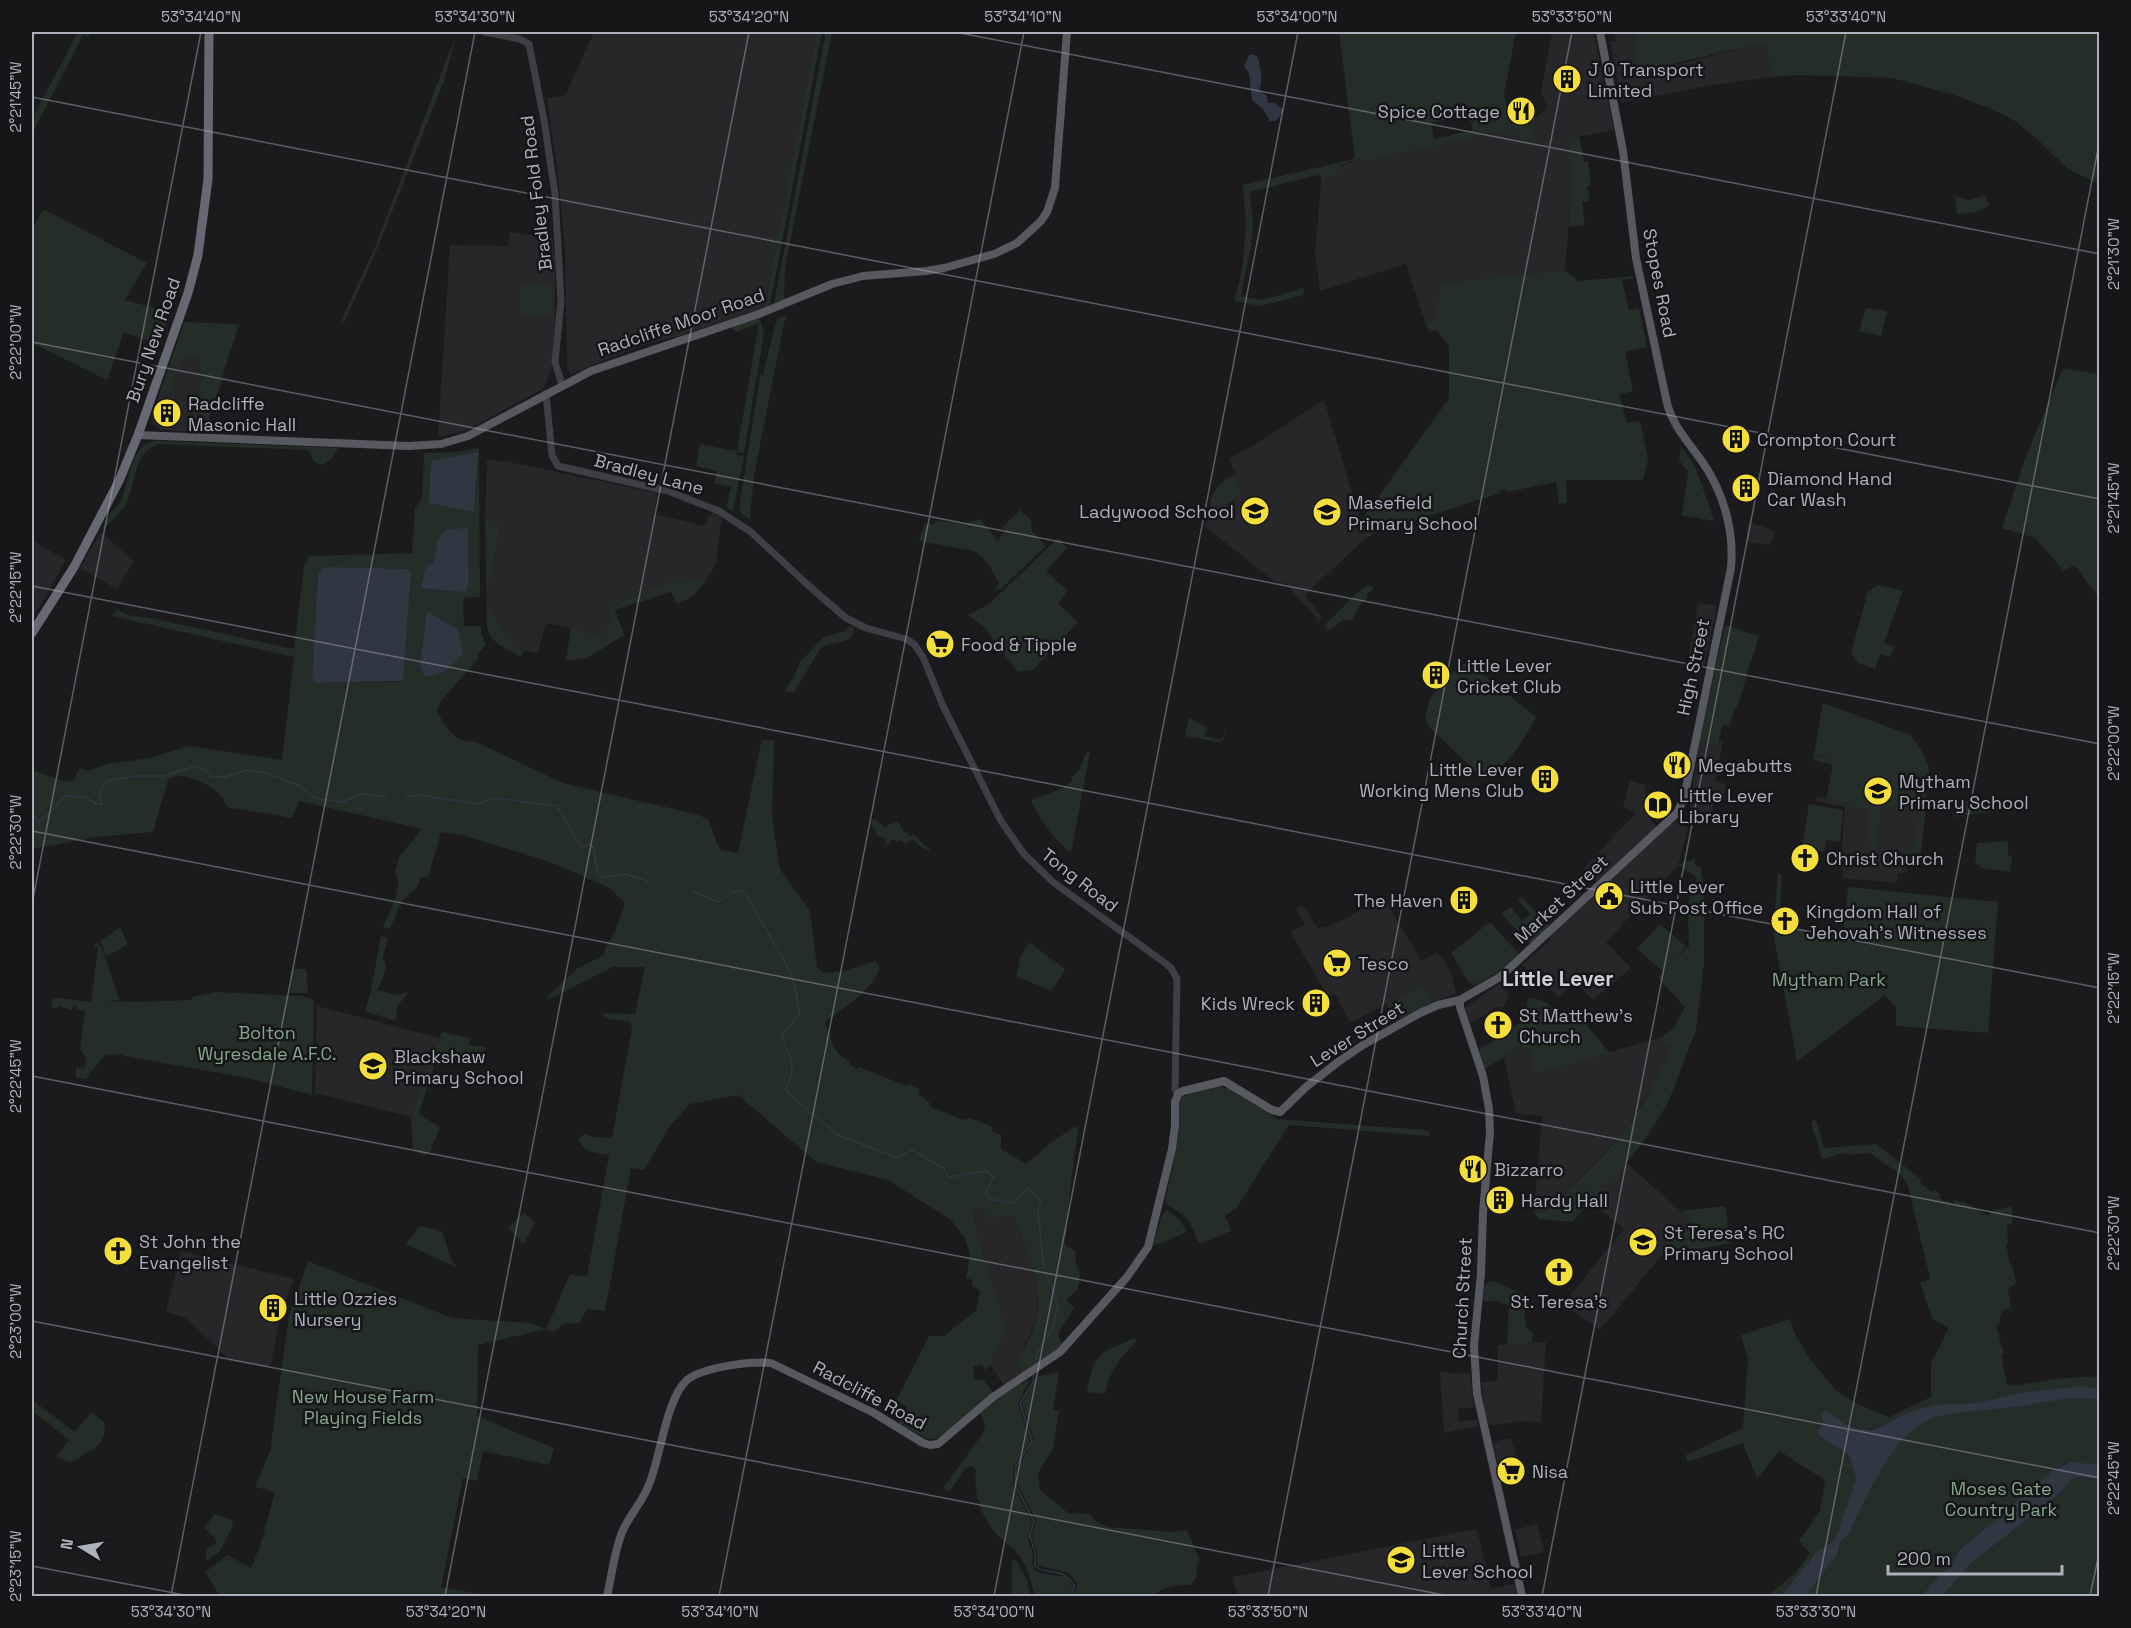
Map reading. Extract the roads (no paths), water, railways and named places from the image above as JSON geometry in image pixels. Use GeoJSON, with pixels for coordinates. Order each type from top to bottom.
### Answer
{"type":"FeatureCollection","features":[{"type":"Feature","properties":{"kind":"highway","name":"Bury New Road"},"geometry":{"type":"LineString","coordinates":[[32,633],[74,567],[119,481],[138,435],[188,293],[198,255],[208,179],[209,32]]}},
{"type":"Feature","properties":{"kind":"main road","name":"Radcliffe Moor Road"},"geometry":{"type":"LineString","coordinates":[[138,435],[428,445],[453,441],[468,436],[562,385],[608,364],[766,311],[832,284],[851,278],[926,271],[969,262],[1006,249],[1033,230],[1047,212],[1055,188],[1067,32]]}},
{"type":"Feature","properties":{"kind":"main road","name":"Stopes Road"},"geometry":{"type":"LineString","coordinates":[[1600,32],[1623,151],[1636,258],[1667,403],[1673,422],[1710,474],[1722,500],[1729,526]]}},
{"type":"Feature","properties":{"kind":"main road","name":"High Street"},"geometry":{"type":"LineString","coordinates":[[1677,813],[1684,798],[1731,568],[1732,543],[1729,526]]}},
{"type":"Feature","properties":{"kind":"main road","name":"Market Street"},"geometry":{"type":"LineString","coordinates":[[1460,1000],[1500,977],[1677,813]]}},
{"type":"Feature","properties":{"kind":"main road","name":"Lever Street"},"geometry":{"type":"LineString","coordinates":[[1178,1094],[1183,1090],[1224,1081],[1272,1110],[1280,1112],[1306,1087],[1363,1045],[1438,1005],[1460,1000]]}},
{"type":"Feature","properties":{"kind":"main road","name":"Church Street"},"geometry":{"type":"LineString","coordinates":[[1460,1000],[1486,1089],[1489,1120],[1481,1273],[1474,1343],[1475,1378],[1480,1416],[1522,1596]]}},
{"type":"Feature","properties":{"kind":"main road","name":"Radcliffe Road"},"geometry":{"type":"LineString","coordinates":[[606,1596],[623,1530],[651,1481],[672,1406],[687,1380],[702,1372],[715,1369],[760,1362],[771,1363],[874,1413],[930,1445],[938,1444],[993,1397],[1060,1352],[1127,1277],[1148,1247],[1172,1149],[1175,1102],[1178,1094]]}},
{"type":"Feature","properties":{"kind":"street","name":"Bradley Fold Road"},"geometry":{"type":"LineString","coordinates":[[484,32],[520,39],[529,44],[544,120],[556,203],[561,301],[555,362],[562,385]]}},
{"type":"Feature","properties":{"kind":"street","name":"Bradley Lane"},"geometry":{"type":"LineString","coordinates":[[542,396],[548,413],[552,455],[558,466],[668,491],[719,511],[743,525],[846,618],[866,628],[887,634]]}},
{"type":"Feature","properties":{"kind":"street","name":"Tong Road"},"geometry":{"type":"LineString","coordinates":[[887,634],[911,641],[919,650],[946,714],[996,811],[1024,854],[1053,882],[1165,963],[1175,974],[1177,979],[1175,1089],[1178,1094]]}},
{"type":"Feature","properties":{"kind":"water"},"geometry":{"type":"Polygon","coordinates":[[[1250,54],[1257,56],[1260,64],[1259,91],[1266,95],[1268,103],[1274,103],[1284,110],[1276,121],[1270,121],[1263,109],[1252,100],[1249,73],[1244,66],[1250,54]]]}},
{"type":"Feature","properties":{"kind":"water"},"geometry":{"type":"Polygon","coordinates":[[[478,452],[474,512],[429,503],[431,461],[478,452]]]}},
{"type":"Feature","properties":{"kind":"water"},"geometry":{"type":"Polygon","coordinates":[[[468,528],[469,580],[466,592],[421,588],[426,566],[434,562],[438,540],[446,529],[468,528]]]}},
{"type":"Feature","properties":{"kind":"water"},"geometry":{"type":"Polygon","coordinates":[[[325,567],[409,569],[411,573],[401,681],[316,683],[312,681],[318,573],[325,567]]]}},
{"type":"Feature","properties":{"kind":"water"},"geometry":{"type":"Polygon","coordinates":[[[427,611],[458,630],[463,653],[446,670],[436,675],[424,676],[420,665],[427,611]]]}},
{"type":"Feature","properties":{"kind":"water"},"geometry":{"type":"Polygon","coordinates":[[[2081,1386],[2099,1389],[2099,1400],[2078,1398],[1955,1413],[1936,1417],[1921,1424],[1894,1450],[1873,1485],[1848,1535],[1840,1542],[1837,1554],[1805,1596],[1781,1596],[1818,1551],[1835,1540],[1856,1479],[1849,1455],[1819,1436],[1818,1429],[1823,1425],[1824,1412],[1827,1411],[1846,1424],[1871,1430],[1904,1414],[1934,1405],[1977,1403],[2021,1393],[2081,1386]]]}},
{"type":"Feature","properties":{"kind":"water"},"geometry":{"type":"Polygon","coordinates":[[[2071,1462],[2099,1465],[2099,1479],[2082,1476],[2071,1479],[2061,1492],[1973,1561],[1942,1596],[1922,1596],[1942,1573],[1950,1568],[1960,1550],[2053,1471],[2071,1462]]]}},
{"type":"Feature","properties":{"kind":"waterway"},"geometry":{"type":"LineString","coordinates":[[32,814],[39,822],[64,796],[85,797],[97,804],[102,804],[99,793],[107,781],[135,776],[163,776],[195,766],[205,770],[211,776],[225,777],[247,770],[266,773],[300,786],[315,798],[342,802],[362,794],[387,797]]}},
{"type":"Feature","properties":{"kind":"waterway"},"geometry":{"type":"LineString","coordinates":[[405,797],[419,795],[478,804],[494,798],[557,806],[581,847],[588,844],[593,846],[598,875],[601,877],[625,874],[648,881]]}},
{"type":"Feature","properties":{"kind":"waterway"},"geometry":{"type":"LineString","coordinates":[[693,892],[719,902],[732,892],[744,891],[784,960],[794,982],[800,1014],[782,1035],[792,1066],[786,1088],[788,1093],[838,1135],[897,1158],[913,1150],[944,1169],[948,1177],[987,1171],[994,1178],[986,1190],[989,1199],[1013,1203],[1028,1188],[1041,1201],[1038,1210],[1044,1270],[1058,1302],[1053,1328],[1037,1353],[1035,1365]]}},
{"type":"Feature","properties":{"kind":"waterway"},"geometry":{"type":"LineString","coordinates":[[1034,1373],[1033,1382],[1020,1403],[1032,1441],[1016,1466],[1015,1485],[1034,1521],[1030,1536],[1035,1552],[1035,1566],[1045,1571],[1059,1573],[1069,1579],[1074,1585],[1074,1590],[1064,1596]]}},
{"type":"Feature","properties":{"kind":"place","name":"J O Transport Limited"},"geometry":{"type":"Point","coordinates":[1567,79]}},
{"type":"Feature","properties":{"kind":"place","name":"Spice Cottage"},"geometry":{"type":"Point","coordinates":[1521,111]}},
{"type":"Feature","properties":{"kind":"place","name":"Radcliffe Masonic Hall"},"geometry":{"type":"Point","coordinates":[167,413]}},
{"type":"Feature","properties":{"kind":"place","name":"Crompton Court"},"geometry":{"type":"Point","coordinates":[1736,439]}},
{"type":"Feature","properties":{"kind":"place","name":"Diamond Hand Car Wash"},"geometry":{"type":"Point","coordinates":[1746,488]}},
{"type":"Feature","properties":{"kind":"place","name":"Ladywood School"},"geometry":{"type":"Point","coordinates":[1255,511]}},
{"type":"Feature","properties":{"kind":"place","name":"Masefield Primary School"},"geometry":{"type":"Point","coordinates":[1327,512]}},
{"type":"Feature","properties":{"kind":"place","name":"Food & Tipple"},"geometry":{"type":"Point","coordinates":[940,644]}},
{"type":"Feature","properties":{"kind":"place","name":"Little Lever Cricket Club"},"geometry":{"type":"Point","coordinates":[1436,675]}},
{"type":"Feature","properties":{"kind":"place","name":"Megabutts"},"geometry":{"type":"Point","coordinates":[1677,765]}},
{"type":"Feature","properties":{"kind":"place","name":"Little Lever Working Mens Club"},"geometry":{"type":"Point","coordinates":[1545,779]}},
{"type":"Feature","properties":{"kind":"place","name":"Mytham Primary School"},"geometry":{"type":"Point","coordinates":[1878,791]}},
{"type":"Feature","properties":{"kind":"place","name":"Little Lever Library"},"geometry":{"type":"Point","coordinates":[1658,805]}},
{"type":"Feature","properties":{"kind":"place","name":"Christ Church"},"geometry":{"type":"Point","coordinates":[1805,858]}},
{"type":"Feature","properties":{"kind":"place","name":"Little Lever Sub Post Office"},"geometry":{"type":"Point","coordinates":[1609,896]}},
{"type":"Feature","properties":{"kind":"place","name":"The Haven"},"geometry":{"type":"Point","coordinates":[1464,900]}},
{"type":"Feature","properties":{"kind":"place","name":"Kingdom Hall of Jehovah's Witnesses"},"geometry":{"type":"Point","coordinates":[1785,921]}},
{"type":"Feature","properties":{"kind":"place","name":"Tesco"},"geometry":{"type":"Point","coordinates":[1337,963]}},
{"type":"Feature","properties":{"kind":"place","name":"Kids Wreck"},"geometry":{"type":"Point","coordinates":[1316,1003]}},
{"type":"Feature","properties":{"kind":"place","name":"St Matthew's Church"},"geometry":{"type":"Point","coordinates":[1498,1025]}},
{"type":"Feature","properties":{"kind":"place","name":"Blackshaw Primary School"},"geometry":{"type":"Point","coordinates":[373,1066]}},
{"type":"Feature","properties":{"kind":"place","name":"Bizzarro"},"geometry":{"type":"Point","coordinates":[1473,1169]}},
{"type":"Feature","properties":{"kind":"place","name":"Hardy Hall"},"geometry":{"type":"Point","coordinates":[1500,1200]}},
{"type":"Feature","properties":{"kind":"place","name":"St Teresa's RC Primary School"},"geometry":{"type":"Point","coordinates":[1643,1242]}},
{"type":"Feature","properties":{"kind":"place","name":"St John the Evangelist"},"geometry":{"type":"Point","coordinates":[118,1251]}},
{"type":"Feature","properties":{"kind":"place","name":"St. Teresa's"},"geometry":{"type":"Point","coordinates":[1559,1272]}},
{"type":"Feature","properties":{"kind":"place","name":"Little Ozzies Nursery"},"geometry":{"type":"Point","coordinates":[273,1308]}},
{"type":"Feature","properties":{"kind":"place","name":"Nisa"},"geometry":{"type":"Point","coordinates":[1511,1471]}},
{"type":"Feature","properties":{"kind":"place","name":"Little Lever School"},"geometry":{"type":"Point","coordinates":[1401,1560]}},
{"type":"Feature","properties":{"kind":"district","name":"Little Lever"},"geometry":{"type":"Point","coordinates":[1558,978]}},
{"type":"Feature","properties":{"kind":"park label","name":"Mytham Park"},"geometry":{"type":"Point","coordinates":[1829,979]}},
{"type":"Feature","properties":{"kind":"park label","name":"Bolton Wyresdale A.F.C."},"geometry":{"type":"Point","coordinates":[267,1042]}},
{"type":"Feature","properties":{"kind":"park label","name":"New House Farm Playing Fields"},"geometry":{"type":"Point","coordinates":[363,1406]}},
{"type":"Feature","properties":{"kind":"park label","name":"Moses Gate Country Park"},"geometry":{"type":"Point","coordinates":[2001,1498]}}]}
